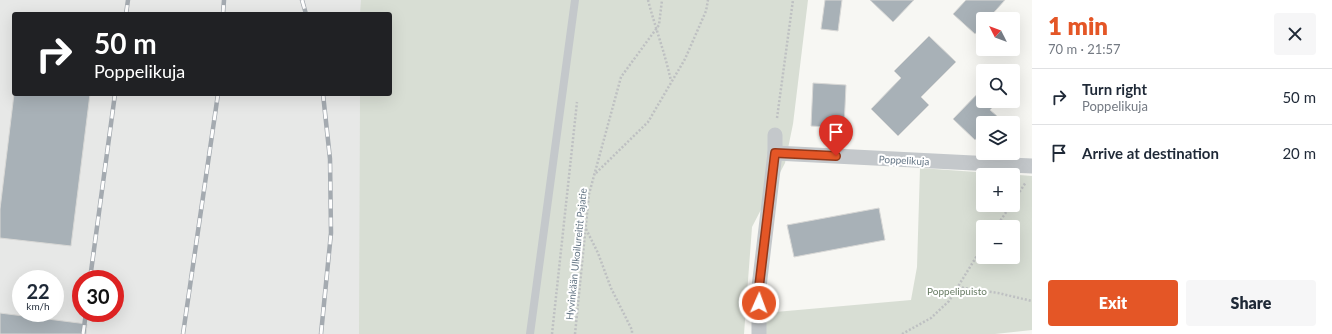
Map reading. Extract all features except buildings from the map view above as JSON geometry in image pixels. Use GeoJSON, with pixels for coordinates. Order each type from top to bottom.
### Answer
{"type":"FeatureCollection","features":[{"type":"Feature","properties":{"kind":"street"},"geometry":{"type":"LineString","coordinates":[[758,334],[759,287],[775,153],[775,135]]}},
{"type":"Feature","properties":{"kind":"street","name":"Poppelikuja"},"geometry":{"type":"LineString","coordinates":[[775,153],[1031,171]]}},
{"type":"Feature","properties":{"kind":"lane"},"geometry":{"type":"LineString","coordinates":[[530,334],[575,0]]}},
{"type":"Feature","properties":{"kind":"path"},"geometry":{"type":"LineString","coordinates":[[648,0],[672,81]]}},
{"type":"Feature","properties":{"kind":"path","name":"Hyvinkään Ulkoilureitit Pajatie"},"geometry":{"type":"LineString","coordinates":[[575,334],[589,194],[594,174],[621,77],[659,25],[662,0]]}},
{"type":"Feature","properties":{"kind":"path"},"geometry":{"type":"LineString","coordinates":[[594,174],[648,122],[685,60],[706,11],[708,0]]}},
{"type":"Feature","properties":{"kind":"path"},"geometry":{"type":"LineString","coordinates":[[775,135],[793,0]]}},
{"type":"Feature","properties":{"kind":"path"},"geometry":{"type":"LineString","coordinates":[[552,334],[578,94]]}},
{"type":"Feature","properties":{"kind":"path"},"geometry":{"type":"LineString","coordinates":[[1020,190],[1031,171]]}},
{"type":"Feature","properties":{"kind":"path"},"geometry":{"type":"LineString","coordinates":[[586,229],[598,253],[611,288],[632,330],[632,334]]}},
{"type":"Feature","properties":{"kind":"path"},"geometry":{"type":"LineString","coordinates":[[902,334],[931,318],[948,301],[976,257]]}},
{"type":"Feature","properties":{"kind":"path"},"geometry":{"type":"LineString","coordinates":[[958,287],[998,293],[1032,301]]}},
{"type":"Feature","properties":{"kind":"shaded area"},"geometry":{"type":"Polygon","coordinates":[[[0,0],[581,0],[538,334],[0,334],[0,0]]]}},
{"type":"Feature","properties":{"kind":"green space"},"geometry":{"type":"Polygon","coordinates":[[[361,0],[808,0],[793,124],[785,163],[752,227],[744,334],[359,334],[360,96],[392,96],[392,12],[360,12],[361,0]]]}},
{"type":"Feature","properties":{"kind":"green space","name":"Poppelipuisto"},"geometry":{"type":"Polygon","coordinates":[[[920,168],[976,172],[976,212],[1020,212],[1020,175],[1032,176],[1032,330],[995,334],[764,334],[764,313],[911,300],[917,267],[920,168]]]}},
{"type":"Feature","properties":{"kind":"railway"},"geometry":{"type":"LineString","coordinates":[[126,12],[128,0]]}},
{"type":"Feature","properties":{"kind":"railway"},"geometry":{"type":"LineString","coordinates":[[223,12],[224,0]]}},
{"type":"Feature","properties":{"kind":"railway"},"geometry":{"type":"LineString","coordinates":[[302,0],[305,12]]}},
{"type":"Feature","properties":{"kind":"railway"},"geometry":{"type":"LineString","coordinates":[[91,270],[115,96]]}},
{"type":"Feature","properties":{"kind":"railway"},"geometry":{"type":"LineString","coordinates":[[183,334],[218,96]]}},
{"type":"Feature","properties":{"kind":"railway"},"geometry":{"type":"LineString","coordinates":[[321,334],[331,233],[330,159],[323,96]]}},
{"type":"Feature","properties":{"kind":"railway"},"geometry":{"type":"LineString","coordinates":[[83,334],[85,322]]}},
{"type":"Feature","properties":{"kind":"route"},"geometry":{"type":"LineString","coordinates":[[759,303],[759,287],[775,153],[836,156]]}}]}
